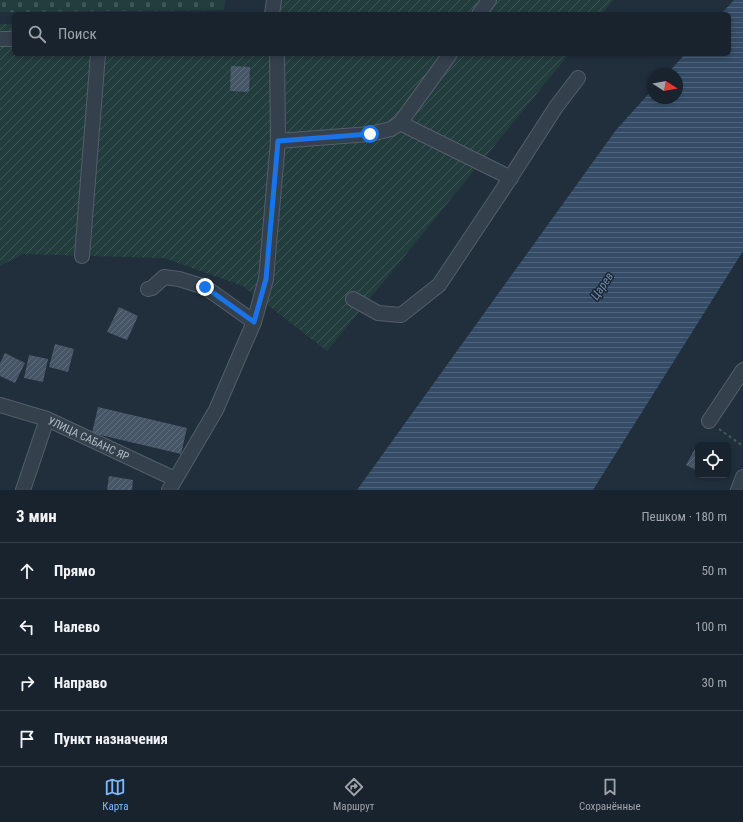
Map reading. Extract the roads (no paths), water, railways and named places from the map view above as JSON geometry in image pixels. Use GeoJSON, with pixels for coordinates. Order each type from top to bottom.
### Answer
{"type":"FeatureCollection","features":[{"type":"Feature","properties":{"kind":"street"},"geometry":{"type":"LineString","coordinates":[[272,12],[274,0]]}},
{"type":"Feature","properties":{"kind":"street"},"geometry":{"type":"LineString","coordinates":[[480,12],[489,0]]}},
{"type":"Feature","properties":{"kind":"street"},"geometry":{"type":"LineString","coordinates":[[0,39],[12,38]]}},
{"type":"Feature","properties":{"kind":"street"},"geometry":{"type":"LineString","coordinates":[[82,256],[98,56]]}},
{"type":"Feature","properties":{"kind":"street","name":"УЛИЦА САБАНС ЯР"},"geometry":{"type":"LineString","coordinates":[[0,405],[47,419],[172,484],[216,410],[254,322],[266,279],[278,141],[277,56]]}},
{"type":"Feature","properties":{"kind":"street"},"geometry":{"type":"LineString","coordinates":[[278,141],[370,134],[391,129],[400,123],[449,56]]}},
{"type":"Feature","properties":{"kind":"street"},"geometry":{"type":"LineString","coordinates":[[353,299],[378,313],[401,315],[439,285],[511,178],[556,107],[578,78]]}},
{"type":"Feature","properties":{"kind":"street"},"geometry":{"type":"LineString","coordinates":[[400,123],[511,178]]}},
{"type":"Feature","properties":{"kind":"street"},"geometry":{"type":"LineString","coordinates":[[148,289],[152,288],[164,277],[179,279],[205,287],[254,322]]}},
{"type":"Feature","properties":{"kind":"street"},"geometry":{"type":"LineString","coordinates":[[708,422],[743,370]]}},
{"type":"Feature","properties":{"kind":"street"},"geometry":{"type":"LineString","coordinates":[[23,490],[47,419]]}},
{"type":"Feature","properties":{"kind":"street"},"geometry":{"type":"LineString","coordinates":[[738,490],[743,477]]}},
{"type":"Feature","properties":{"kind":"water","name":"Царев"},"geometry":{"type":"Polygon","coordinates":[[[734,0],[743,0],[743,251],[593,490],[357,490],[616,130],[647,96],[647,104],[683,104],[683,68],[672,68],[683,56],[731,56],[731,12],[723,12],[734,0]]]}}]}
